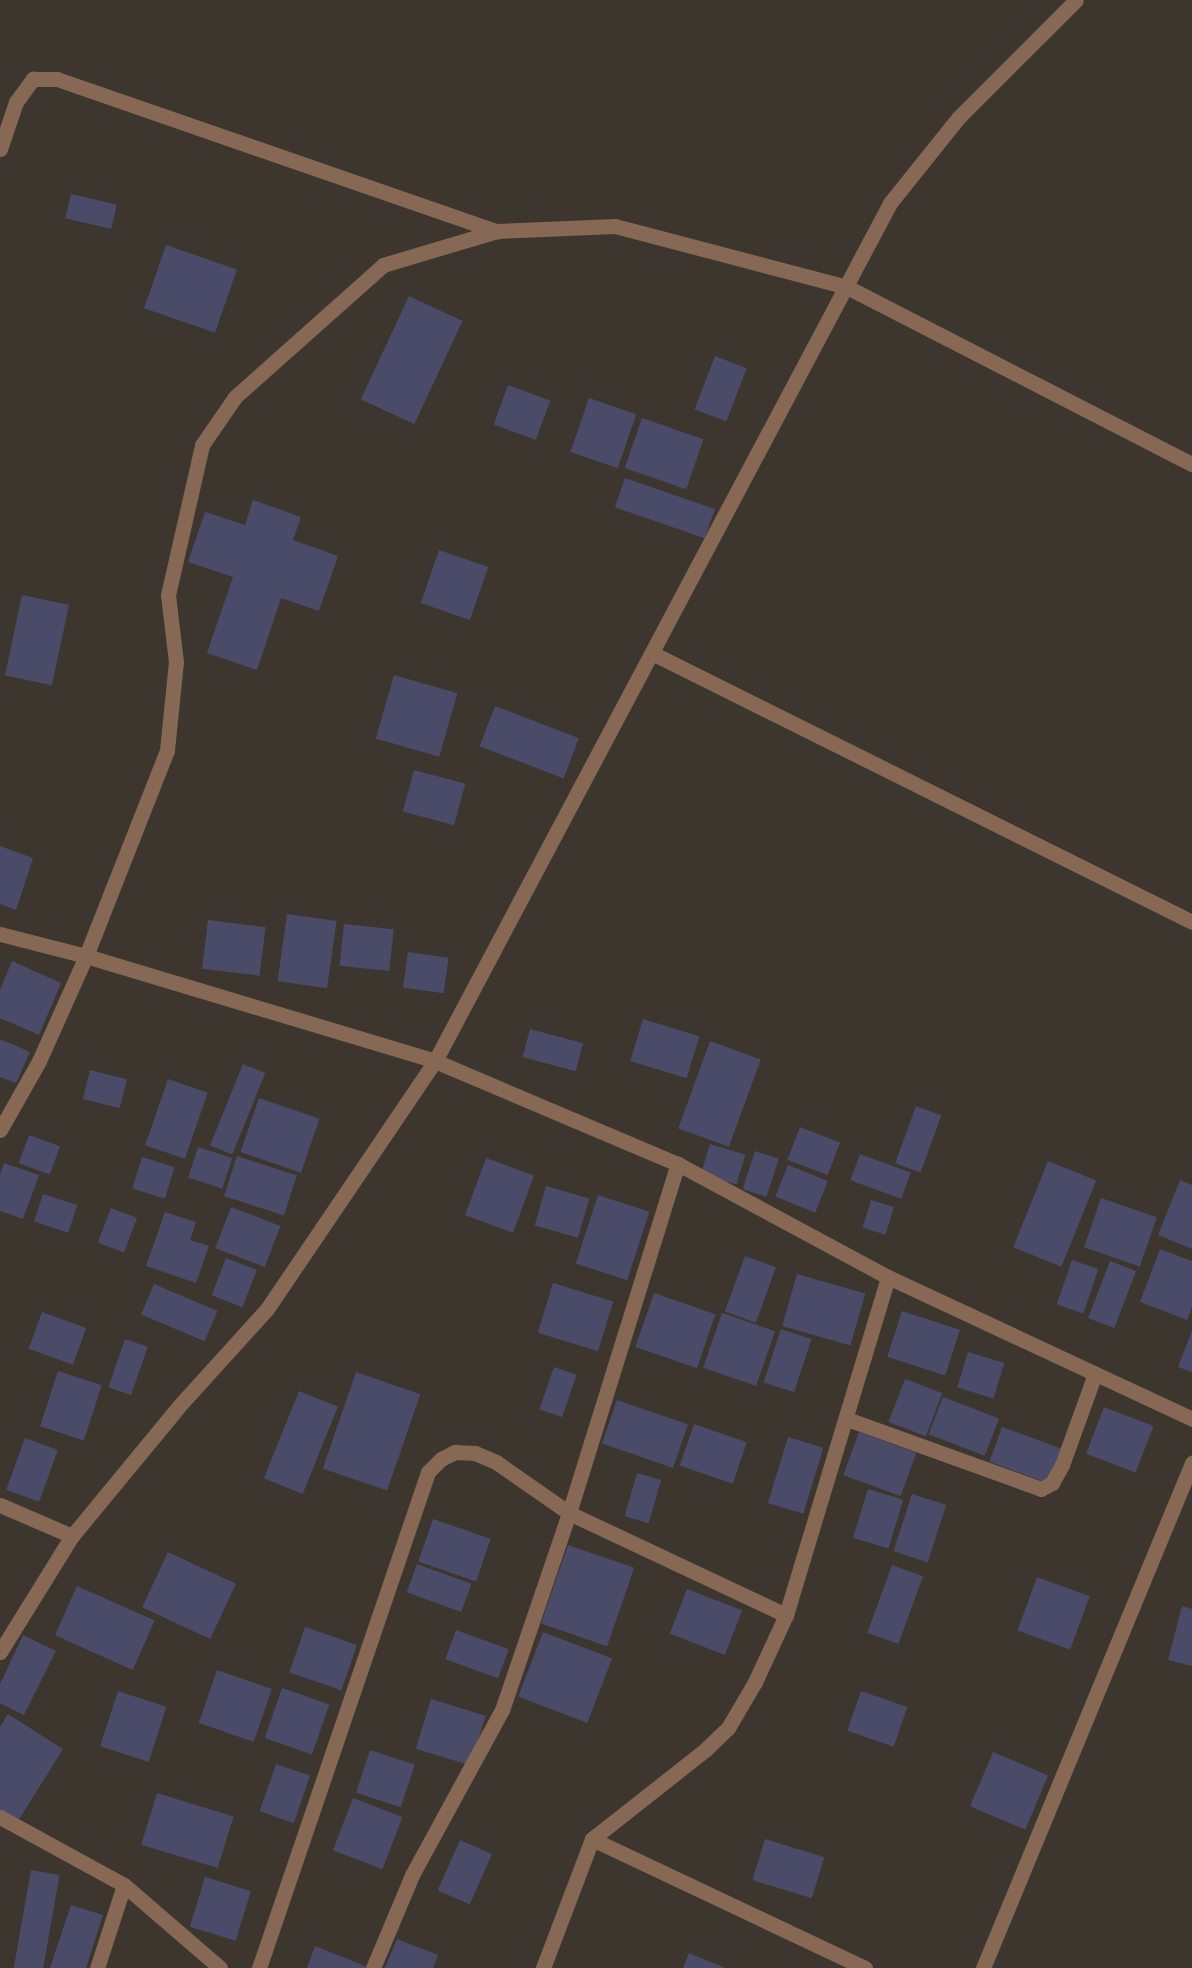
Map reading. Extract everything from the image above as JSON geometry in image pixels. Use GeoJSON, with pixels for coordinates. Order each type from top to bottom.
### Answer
{"type":"FeatureCollection","features":[{"type":"Feature","properties":{"kind":"street"},"geometry":{"type":"LineString","coordinates":[[0,1652],[72,1536],[179,1406],[267,1309],[435,1061],[890,203],[959,117],[1076,0]]}},
{"type":"Feature","properties":{"kind":"street"},"geometry":{"type":"LineString","coordinates":[[0,149],[16,102],[33,79],[57,79],[497,231]]}},
{"type":"Feature","properties":{"kind":"street"},"geometry":{"type":"LineString","coordinates":[[0,1130],[39,1061],[86,956],[167,750],[176,662],[168,595],[202,445],[234,398],[383,265],[497,231],[615,226],[847,286],[1192,464]]}},
{"type":"Feature","properties":{"kind":"street"},"geometry":{"type":"LineString","coordinates":[[652,653],[1192,922]]}},
{"type":"Feature","properties":{"kind":"street"},"geometry":{"type":"LineString","coordinates":[[0,934],[86,956],[435,1061],[678,1164],[888,1277],[1192,1419]]}},
{"type":"Feature","properties":{"kind":"street"},"geometry":{"type":"LineString","coordinates":[[373,1968],[412,1875],[502,1710],[569,1513],[678,1164]]}},
{"type":"Feature","properties":{"kind":"street"},"geometry":{"type":"LineString","coordinates":[[543,1968],[592,1839],[728,1728],[786,1615],[888,1277]]}},
{"type":"Feature","properties":{"kind":"street"},"geometry":{"type":"LineString","coordinates":[[847,1419],[1041,1489],[1052,1483],[1062,1465],[1095,1374]]}},
{"type":"Feature","properties":{"kind":"street"},"geometry":{"type":"LineString","coordinates":[[259,1968],[428,1472],[455,1452],[475,1453],[496,1462],[569,1513],[786,1615]]}},
{"type":"Feature","properties":{"kind":"street"},"geometry":{"type":"LineString","coordinates":[[983,1968],[1192,1463]]}},
{"type":"Feature","properties":{"kind":"street"},"geometry":{"type":"LineString","coordinates":[[0,1505],[72,1536]]}},
{"type":"Feature","properties":{"kind":"street"},"geometry":{"type":"LineString","coordinates":[[0,1817],[124,1885],[220,1968]]}},
{"type":"Feature","properties":{"kind":"street"},"geometry":{"type":"LineString","coordinates":[[592,1839],[865,1968]]}},
{"type":"Feature","properties":{"kind":"street"},"geometry":{"type":"LineString","coordinates":[[97,1968],[124,1885]]}},
{"type":"Feature","properties":{"kind":"building"},"geometry":{"type":"Polygon","coordinates":[[[71,194],[117,205],[111,229],[65,218],[71,194]]]}},
{"type":"Feature","properties":{"kind":"building"},"geometry":{"type":"Polygon","coordinates":[[[166,245],[237,269],[215,333],[144,308],[166,245]]]}},
{"type":"Feature","properties":{"kind":"building"},"geometry":{"type":"Polygon","coordinates":[[[409,296],[462,321],[414,424],[361,399],[409,296]]]}},
{"type":"Feature","properties":{"kind":"building"},"geometry":{"type":"Polygon","coordinates":[[[715,356],[747,368],[726,421],[695,409],[715,356]]]}},
{"type":"Feature","properties":{"kind":"building"},"geometry":{"type":"Polygon","coordinates":[[[508,385],[550,400],[536,440],[494,424],[508,385]]]}},
{"type":"Feature","properties":{"kind":"building"},"geometry":{"type":"Polygon","coordinates":[[[589,398],[636,414],[618,468],[570,452],[589,398]]]}},
{"type":"Feature","properties":{"kind":"building"},"geometry":{"type":"Polygon","coordinates":[[[642,418],[703,439],[686,489],[625,468],[642,418]]]}},
{"type":"Feature","properties":{"kind":"building"},"geometry":{"type":"Polygon","coordinates":[[[625,478],[715,509],[705,538],[615,507],[625,478]]]}},
{"type":"Feature","properties":{"kind":"building"},"geometry":{"type":"Polygon","coordinates":[[[253,500],[301,517],[293,540],[338,556],[319,611],[281,598],[257,670],[207,653],[233,577],[188,562],[205,512],[245,525],[253,500]]]}},
{"type":"Feature","properties":{"kind":"building"},"geometry":{"type":"Polygon","coordinates":[[[439,550],[488,567],[470,620],[421,603],[439,550]]]}},
{"type":"Feature","properties":{"kind":"building"},"geometry":{"type":"Polygon","coordinates":[[[22,595],[69,605],[52,685],[5,675],[22,595]]]}},
{"type":"Feature","properties":{"kind":"building"},"geometry":{"type":"Polygon","coordinates":[[[394,675],[457,693],[439,757],[376,738],[394,675]]]}},
{"type":"Feature","properties":{"kind":"building"},"geometry":{"type":"Polygon","coordinates":[[[495,706],[579,738],[564,778],[480,746],[495,706]]]}},
{"type":"Feature","properties":{"kind":"building"},"geometry":{"type":"Polygon","coordinates":[[[414,770],[465,784],[454,825],[403,812],[414,770]]]}},
{"type":"Feature","properties":{"kind":"building"},"geometry":{"type":"Polygon","coordinates":[[[0,846],[33,858],[16,910],[0,904],[0,846]]]}},
{"type":"Feature","properties":{"kind":"building"},"geometry":{"type":"Polygon","coordinates":[[[287,914],[337,921],[327,988],[278,981],[287,914]]]}},
{"type":"Feature","properties":{"kind":"building"},"geometry":{"type":"Polygon","coordinates":[[[208,920],[266,927],[260,976],[202,969],[208,920]]]}},
{"type":"Feature","properties":{"kind":"building"},"geometry":{"type":"Polygon","coordinates":[[[344,924],[394,929],[389,971],[340,966],[344,924]]]}},
{"type":"Feature","properties":{"kind":"building"},"geometry":{"type":"Polygon","coordinates":[[[408,952],[449,958],[444,993],[403,988],[408,952]]]}},
{"type":"Feature","properties":{"kind":"building"},"geometry":{"type":"Polygon","coordinates":[[[12,961],[61,983],[39,1035],[0,1018],[0,990],[12,961]]]}},
{"type":"Feature","properties":{"kind":"building"},"geometry":{"type":"Polygon","coordinates":[[[643,1019],[699,1036],[687,1078],[630,1061],[643,1019]]]}},
{"type":"Feature","properties":{"kind":"building"},"geometry":{"type":"Polygon","coordinates":[[[530,1029],[583,1043],[576,1071],[522,1057],[530,1029]]]}},
{"type":"Feature","properties":{"kind":"building"},"geometry":{"type":"Polygon","coordinates":[[[0,1039],[30,1052],[16,1083],[0,1077],[0,1039]]]}},
{"type":"Feature","properties":{"kind":"building"},"geometry":{"type":"Polygon","coordinates":[[[710,1041],[761,1059],[729,1147],[678,1128],[710,1041]]]}},
{"type":"Feature","properties":{"kind":"building"},"geometry":{"type":"Polygon","coordinates":[[[243,1064],[265,1073],[232,1155],[210,1146],[243,1064]]]}},
{"type":"Feature","properties":{"kind":"building"},"geometry":{"type":"Polygon","coordinates":[[[90,1070],[127,1079],[120,1108],[83,1099],[90,1070]]]}},
{"type":"Feature","properties":{"kind":"building"},"geometry":{"type":"Polygon","coordinates":[[[168,1079],[208,1093],[185,1159],[145,1145],[168,1079]]]}},
{"type":"Feature","properties":{"kind":"building"},"geometry":{"type":"Polygon","coordinates":[[[259,1098],[320,1119],[301,1173],[240,1152],[259,1098]]]}},
{"type":"Feature","properties":{"kind":"building"},"geometry":{"type":"Polygon","coordinates":[[[916,1106],[941,1115],[921,1173],[895,1163],[916,1106]]]}},
{"type":"Feature","properties":{"kind":"building"},"geometry":{"type":"Polygon","coordinates":[[[800,1127],[840,1142],[828,1175],[787,1160],[800,1127]]]}},
{"type":"Feature","properties":{"kind":"building"},"geometry":{"type":"Polygon","coordinates":[[[29,1135],[60,1146],[50,1174],[19,1163],[29,1135]]]}},
{"type":"Feature","properties":{"kind":"building"},"geometry":{"type":"Polygon","coordinates":[[[710,1144],[745,1155],[736,1184],[701,1174],[710,1144]]]}},
{"type":"Feature","properties":{"kind":"building"},"geometry":{"type":"Polygon","coordinates":[[[198,1147],[232,1158],[222,1189],[188,1177],[198,1147]]]}},
{"type":"Feature","properties":{"kind":"building"},"geometry":{"type":"Polygon","coordinates":[[[755,1151],[779,1159],[766,1197],[743,1189],[755,1151]]]}},
{"type":"Feature","properties":{"kind":"building"},"geometry":{"type":"Polygon","coordinates":[[[860,1154],[911,1172],[901,1199],[850,1180],[860,1154]]]}},
{"type":"Feature","properties":{"kind":"building"},"geometry":{"type":"Polygon","coordinates":[[[237,1156],[297,1175],[284,1215],[224,1196],[237,1156]]]}},
{"type":"Feature","properties":{"kind":"building"},"geometry":{"type":"Polygon","coordinates":[[[142,1157],[175,1167],[165,1198],[132,1189],[142,1157]]]}},
{"type":"Feature","properties":{"kind":"building"},"geometry":{"type":"Polygon","coordinates":[[[486,1158],[534,1175],[513,1233],[465,1215],[486,1158]]]}},
{"type":"Feature","properties":{"kind":"building"},"geometry":{"type":"Polygon","coordinates":[[[1048,1161],[1096,1180],[1061,1267],[1013,1247],[1048,1161]]]}},
{"type":"Feature","properties":{"kind":"building"},"geometry":{"type":"Polygon","coordinates":[[[4,1163],[39,1175],[23,1219],[0,1211],[0,1175],[4,1163]]]}},
{"type":"Feature","properties":{"kind":"building"},"geometry":{"type":"Polygon","coordinates":[[[788,1165],[828,1181],[815,1213],[775,1197],[788,1165]]]}},
{"type":"Feature","properties":{"kind":"building"},"geometry":{"type":"Polygon","coordinates":[[[1180,1180],[1192,1185],[1192,1249],[1158,1235],[1180,1180]]]}},
{"type":"Feature","properties":{"kind":"building"},"geometry":{"type":"Polygon","coordinates":[[[546,1186],[589,1198],[578,1238],[535,1225],[546,1186]]]}},
{"type":"Feature","properties":{"kind":"building"},"geometry":{"type":"Polygon","coordinates":[[[43,1194],[77,1205],[68,1233],[34,1222],[43,1194]]]}},
{"type":"Feature","properties":{"kind":"building"},"geometry":{"type":"Polygon","coordinates":[[[598,1195],[649,1212],[627,1280],[576,1263],[598,1195]]]}},
{"type":"Feature","properties":{"kind":"building"},"geometry":{"type":"Polygon","coordinates":[[[1101,1198],[1157,1217],[1140,1266],[1084,1247],[1101,1198]]]}},
{"type":"Feature","properties":{"kind":"building"},"geometry":{"type":"Polygon","coordinates":[[[871,1200],[894,1207],[885,1235],[863,1228],[871,1200]]]}},
{"type":"Feature","properties":{"kind":"building"},"geometry":{"type":"Polygon","coordinates":[[[231,1207],[280,1226],[265,1267],[215,1248],[231,1207]]]}},
{"type":"Feature","properties":{"kind":"building"},"geometry":{"type":"Polygon","coordinates":[[[111,1208],[137,1218],[124,1253],[98,1243],[111,1208]]]}},
{"type":"Feature","properties":{"kind":"building"},"geometry":{"type":"Polygon","coordinates":[[[165,1212],[196,1222],[190,1240],[209,1246],[196,1283],[146,1266],[165,1212]]]}},
{"type":"Feature","properties":{"kind":"building"},"geometry":{"type":"Polygon","coordinates":[[[1160,1249],[1192,1261],[1192,1307],[1187,1320],[1140,1302],[1160,1249]]]}},
{"type":"Feature","properties":{"kind":"building"},"geometry":{"type":"Polygon","coordinates":[[[745,1256],[776,1267],[756,1323],[725,1311],[745,1256]]]}},
{"type":"Feature","properties":{"kind":"building"},"geometry":{"type":"Polygon","coordinates":[[[226,1258],[257,1270],[242,1307],[212,1295],[226,1258]]]}},
{"type":"Feature","properties":{"kind":"building"},"geometry":{"type":"Polygon","coordinates":[[[1072,1260],[1098,1269],[1083,1314],[1057,1304],[1072,1260]]]}},
{"type":"Feature","properties":{"kind":"building"},"geometry":{"type":"Polygon","coordinates":[[[1110,1261],[1136,1271],[1114,1328],[1088,1318],[1110,1261]]]}},
{"type":"Feature","properties":{"kind":"building"},"geometry":{"type":"Polygon","coordinates":[[[797,1274],[865,1294],[850,1345],[782,1326],[797,1274]]]}},
{"type":"Feature","properties":{"kind":"building"},"geometry":{"type":"Polygon","coordinates":[[[553,1283],[613,1301],[598,1351],[538,1333],[553,1283]]]}},
{"type":"Feature","properties":{"kind":"building"},"geometry":{"type":"Polygon","coordinates":[[[154,1284],[218,1311],[205,1341],[141,1314],[154,1284]]]}},
{"type":"Feature","properties":{"kind":"building"},"geometry":{"type":"Polygon","coordinates":[[[654,1293],[715,1314],[697,1368],[635,1347],[654,1293]]]}},
{"type":"Feature","properties":{"kind":"building"},"geometry":{"type":"Polygon","coordinates":[[[902,1311],[960,1330],[945,1376],[887,1357],[902,1311]]]}},
{"type":"Feature","properties":{"kind":"building"},"geometry":{"type":"Polygon","coordinates":[[[42,1312],[86,1328],[73,1365],[29,1349],[42,1312]]]}},
{"type":"Feature","properties":{"kind":"building"},"geometry":{"type":"Polygon","coordinates":[[[722,1313],[775,1331],[756,1386],[703,1368],[722,1313]]]}},
{"type":"Feature","properties":{"kind":"building"},"geometry":{"type":"Polygon","coordinates":[[[781,1329],[811,1339],[794,1392],[764,1382],[781,1329]]]}},
{"type":"Feature","properties":{"kind":"building"},"geometry":{"type":"Polygon","coordinates":[[[1192,1331],[1192,1372],[1178,1367],[1192,1331]]]}},
{"type":"Feature","properties":{"kind":"building"},"geometry":{"type":"Polygon","coordinates":[[[125,1339],[148,1347],[131,1395],[108,1387],[125,1339]]]}},
{"type":"Feature","properties":{"kind":"building"},"geometry":{"type":"Polygon","coordinates":[[[968,1352],[1004,1363],[994,1398],[957,1387],[968,1352]]]}},
{"type":"Feature","properties":{"kind":"building"},"geometry":{"type":"Polygon","coordinates":[[[554,1367],[577,1375],[562,1417],[539,1410],[554,1367]]]}},
{"type":"Feature","properties":{"kind":"building"},"geometry":{"type":"Polygon","coordinates":[[[58,1371],[102,1385],[84,1440],[40,1426],[58,1371]]]}},
{"type":"Feature","properties":{"kind":"building"},"geometry":{"type":"Polygon","coordinates":[[[356,1372],[420,1394],[387,1491],[323,1468],[356,1372]]]}},
{"type":"Feature","properties":{"kind":"building"},"geometry":{"type":"Polygon","coordinates":[[[905,1379],[942,1393],[926,1436],[889,1422],[905,1379]]]}},
{"type":"Feature","properties":{"kind":"building"},"geometry":{"type":"Polygon","coordinates":[[[299,1391],[338,1407],[303,1494],[264,1478],[299,1391]]]}},
{"type":"Feature","properties":{"kind":"building"},"geometry":{"type":"Polygon","coordinates":[[[943,1397],[999,1419],[985,1456],[929,1434],[943,1397]]]}},
{"type":"Feature","properties":{"kind":"building"},"geometry":{"type":"Polygon","coordinates":[[[617,1400],[688,1424],[673,1468],[602,1443],[617,1400]]]}},
{"type":"Feature","properties":{"kind":"building"},"geometry":{"type":"Polygon","coordinates":[[[1104,1407],[1153,1426],[1136,1473],[1086,1454],[1104,1407]]]}},
{"type":"Feature","properties":{"kind":"building"},"geometry":{"type":"Polygon","coordinates":[[[694,1424],[747,1442],[733,1484],[680,1466],[694,1424]]]}},
{"type":"Feature","properties":{"kind":"building"},"geometry":{"type":"Polygon","coordinates":[[[1002,1427],[1061,1449],[1049,1483],[989,1462],[1002,1427]]]}},
{"type":"Feature","properties":{"kind":"building"},"geometry":{"type":"Polygon","coordinates":[[[859,1432],[916,1453],[901,1496],[843,1475],[859,1432]]]}},
{"type":"Feature","properties":{"kind":"building"},"geometry":{"type":"Polygon","coordinates":[[[788,1437],[823,1448],[803,1514],[768,1503],[788,1437]]]}},
{"type":"Feature","properties":{"kind":"building"},"geometry":{"type":"Polygon","coordinates":[[[25,1438],[58,1450],[39,1502],[6,1490],[25,1438]]]}},
{"type":"Feature","properties":{"kind":"building"},"geometry":{"type":"Polygon","coordinates":[[[637,1473],[661,1480],[649,1523],[625,1516],[637,1473]]]}},
{"type":"Feature","properties":{"kind":"building"},"geometry":{"type":"Polygon","coordinates":[[[868,1489],[903,1500],[888,1549],[853,1538],[868,1489]]]}},
{"type":"Feature","properties":{"kind":"building"},"geometry":{"type":"Polygon","coordinates":[[[912,1494],[946,1505],[928,1562],[893,1551],[912,1494]]]}},
{"type":"Feature","properties":{"kind":"building"},"geometry":{"type":"Polygon","coordinates":[[[433,1519],[491,1539],[476,1581],[418,1562],[433,1519]]]}},
{"type":"Feature","properties":{"kind":"building"},"geometry":{"type":"Polygon","coordinates":[[[568,1545],[634,1568],[607,1646],[541,1623],[568,1545]]]}},
{"type":"Feature","properties":{"kind":"building"},"geometry":{"type":"Polygon","coordinates":[[[168,1552],[236,1584],[210,1639],[142,1607],[168,1552]]]}},
{"type":"Feature","properties":{"kind":"building"},"geometry":{"type":"Polygon","coordinates":[[[417,1564],[472,1584],[461,1612],[407,1592],[417,1564]]]}},
{"type":"Feature","properties":{"kind":"building"},"geometry":{"type":"Polygon","coordinates":[[[892,1565],[923,1576],[898,1644],[867,1633],[892,1565]]]}},
{"type":"Feature","properties":{"kind":"building"},"geometry":{"type":"Polygon","coordinates":[[[1037,1577],[1090,1596],[1070,1650],[1018,1631],[1037,1577]]]}},
{"type":"Feature","properties":{"kind":"building"},"geometry":{"type":"Polygon","coordinates":[[[77,1586],[155,1621],[133,1670],[55,1635],[77,1586]]]}},
{"type":"Feature","properties":{"kind":"building"},"geometry":{"type":"Polygon","coordinates":[[[687,1589],[742,1610],[725,1655],[670,1634],[687,1589]]]}},
{"type":"Feature","properties":{"kind":"building"},"geometry":{"type":"Polygon","coordinates":[[[1182,1606],[1192,1609],[1192,1666],[1168,1660],[1182,1606]]]}},
{"type":"Feature","properties":{"kind":"building"},"geometry":{"type":"Polygon","coordinates":[[[305,1627],[357,1645],[341,1690],[289,1672],[305,1627]]]}},
{"type":"Feature","properties":{"kind":"building"},"geometry":{"type":"Polygon","coordinates":[[[456,1630],[509,1649],[498,1678],[445,1659],[456,1630]]]}},
{"type":"Feature","properties":{"kind":"building"},"geometry":{"type":"Polygon","coordinates":[[[543,1632],[612,1659],[587,1723],[518,1696],[543,1632]]]}},
{"type":"Feature","properties":{"kind":"building"},"geometry":{"type":"Polygon","coordinates":[[[23,1635],[56,1651],[24,1715],[0,1703],[0,1684],[23,1635]]]}},
{"type":"Feature","properties":{"kind":"building"},"geometry":{"type":"Polygon","coordinates":[[[217,1670],[272,1689],[254,1742],[199,1723],[217,1670]]]}},
{"type":"Feature","properties":{"kind":"building"},"geometry":{"type":"Polygon","coordinates":[[[282,1688],[329,1704],[312,1754],[265,1738],[282,1688]]]}},
{"type":"Feature","properties":{"kind":"building"},"geometry":{"type":"Polygon","coordinates":[[[118,1691],[167,1707],[149,1762],[100,1746],[118,1691]]]}},
{"type":"Feature","properties":{"kind":"building"},"geometry":{"type":"Polygon","coordinates":[[[861,1691],[907,1707],[894,1747],[847,1731],[861,1691]]]}},
{"type":"Feature","properties":{"kind":"building"},"geometry":{"type":"Polygon","coordinates":[[[431,1699],[486,1716],[470,1765],[416,1749],[431,1699]]]}},
{"type":"Feature","properties":{"kind":"building"},"geometry":{"type":"Polygon","coordinates":[[[8,1714],[63,1749],[18,1821],[0,1810],[0,1727],[8,1714]]]}},
{"type":"Feature","properties":{"kind":"building"},"geometry":{"type":"Polygon","coordinates":[[[370,1750],[415,1765],[401,1807],[356,1793],[370,1750]]]}},
{"type":"Feature","properties":{"kind":"building"},"geometry":{"type":"Polygon","coordinates":[[[993,1752],[1048,1775],[1025,1830],[970,1806],[993,1752]]]}},
{"type":"Feature","properties":{"kind":"building"},"geometry":{"type":"Polygon","coordinates":[[[276,1764],[310,1776],[294,1823],[260,1811],[276,1764]]]}},
{"type":"Feature","properties":{"kind":"building"},"geometry":{"type":"Polygon","coordinates":[[[157,1793],[234,1816],[218,1868],[141,1845],[157,1793]]]}},
{"type":"Feature","properties":{"kind":"building"},"geometry":{"type":"Polygon","coordinates":[[[353,1798],[402,1817],[382,1869],[333,1850],[353,1798]]]}},
{"type":"Feature","properties":{"kind":"building"},"geometry":{"type":"Polygon","coordinates":[[[765,1839],[824,1857],[812,1898],[752,1880],[765,1839]]]}},
{"type":"Feature","properties":{"kind":"building"},"geometry":{"type":"Polygon","coordinates":[[[460,1840],[492,1854],[470,1904],[438,1890],[460,1840]]]}},
{"type":"Feature","properties":{"kind":"building"},"geometry":{"type":"Polygon","coordinates":[[[31,1870],[60,1875],[43,1968],[14,1968],[31,1870]]]}},
{"type":"Feature","properties":{"kind":"building"},"geometry":{"type":"Polygon","coordinates":[[[205,1877],[251,1891],[236,1941],[190,1927],[205,1877]]]}},
{"type":"Feature","properties":{"kind":"building"},"geometry":{"type":"Polygon","coordinates":[[[71,1905],[103,1915],[86,1968],[50,1968],[71,1905]]]}},
{"type":"Feature","properties":{"kind":"building"},"geometry":{"type":"Polygon","coordinates":[[[397,1939],[438,1955],[433,1968],[385,1968],[397,1939]]]}},
{"type":"Feature","properties":{"kind":"building"},"geometry":{"type":"Polygon","coordinates":[[[315,1946],[370,1968],[307,1968],[315,1946]]]}},
{"type":"Feature","properties":{"kind":"building"},"geometry":{"type":"Polygon","coordinates":[[[689,1953],[725,1968],[683,1968],[689,1953]]]}}]}
